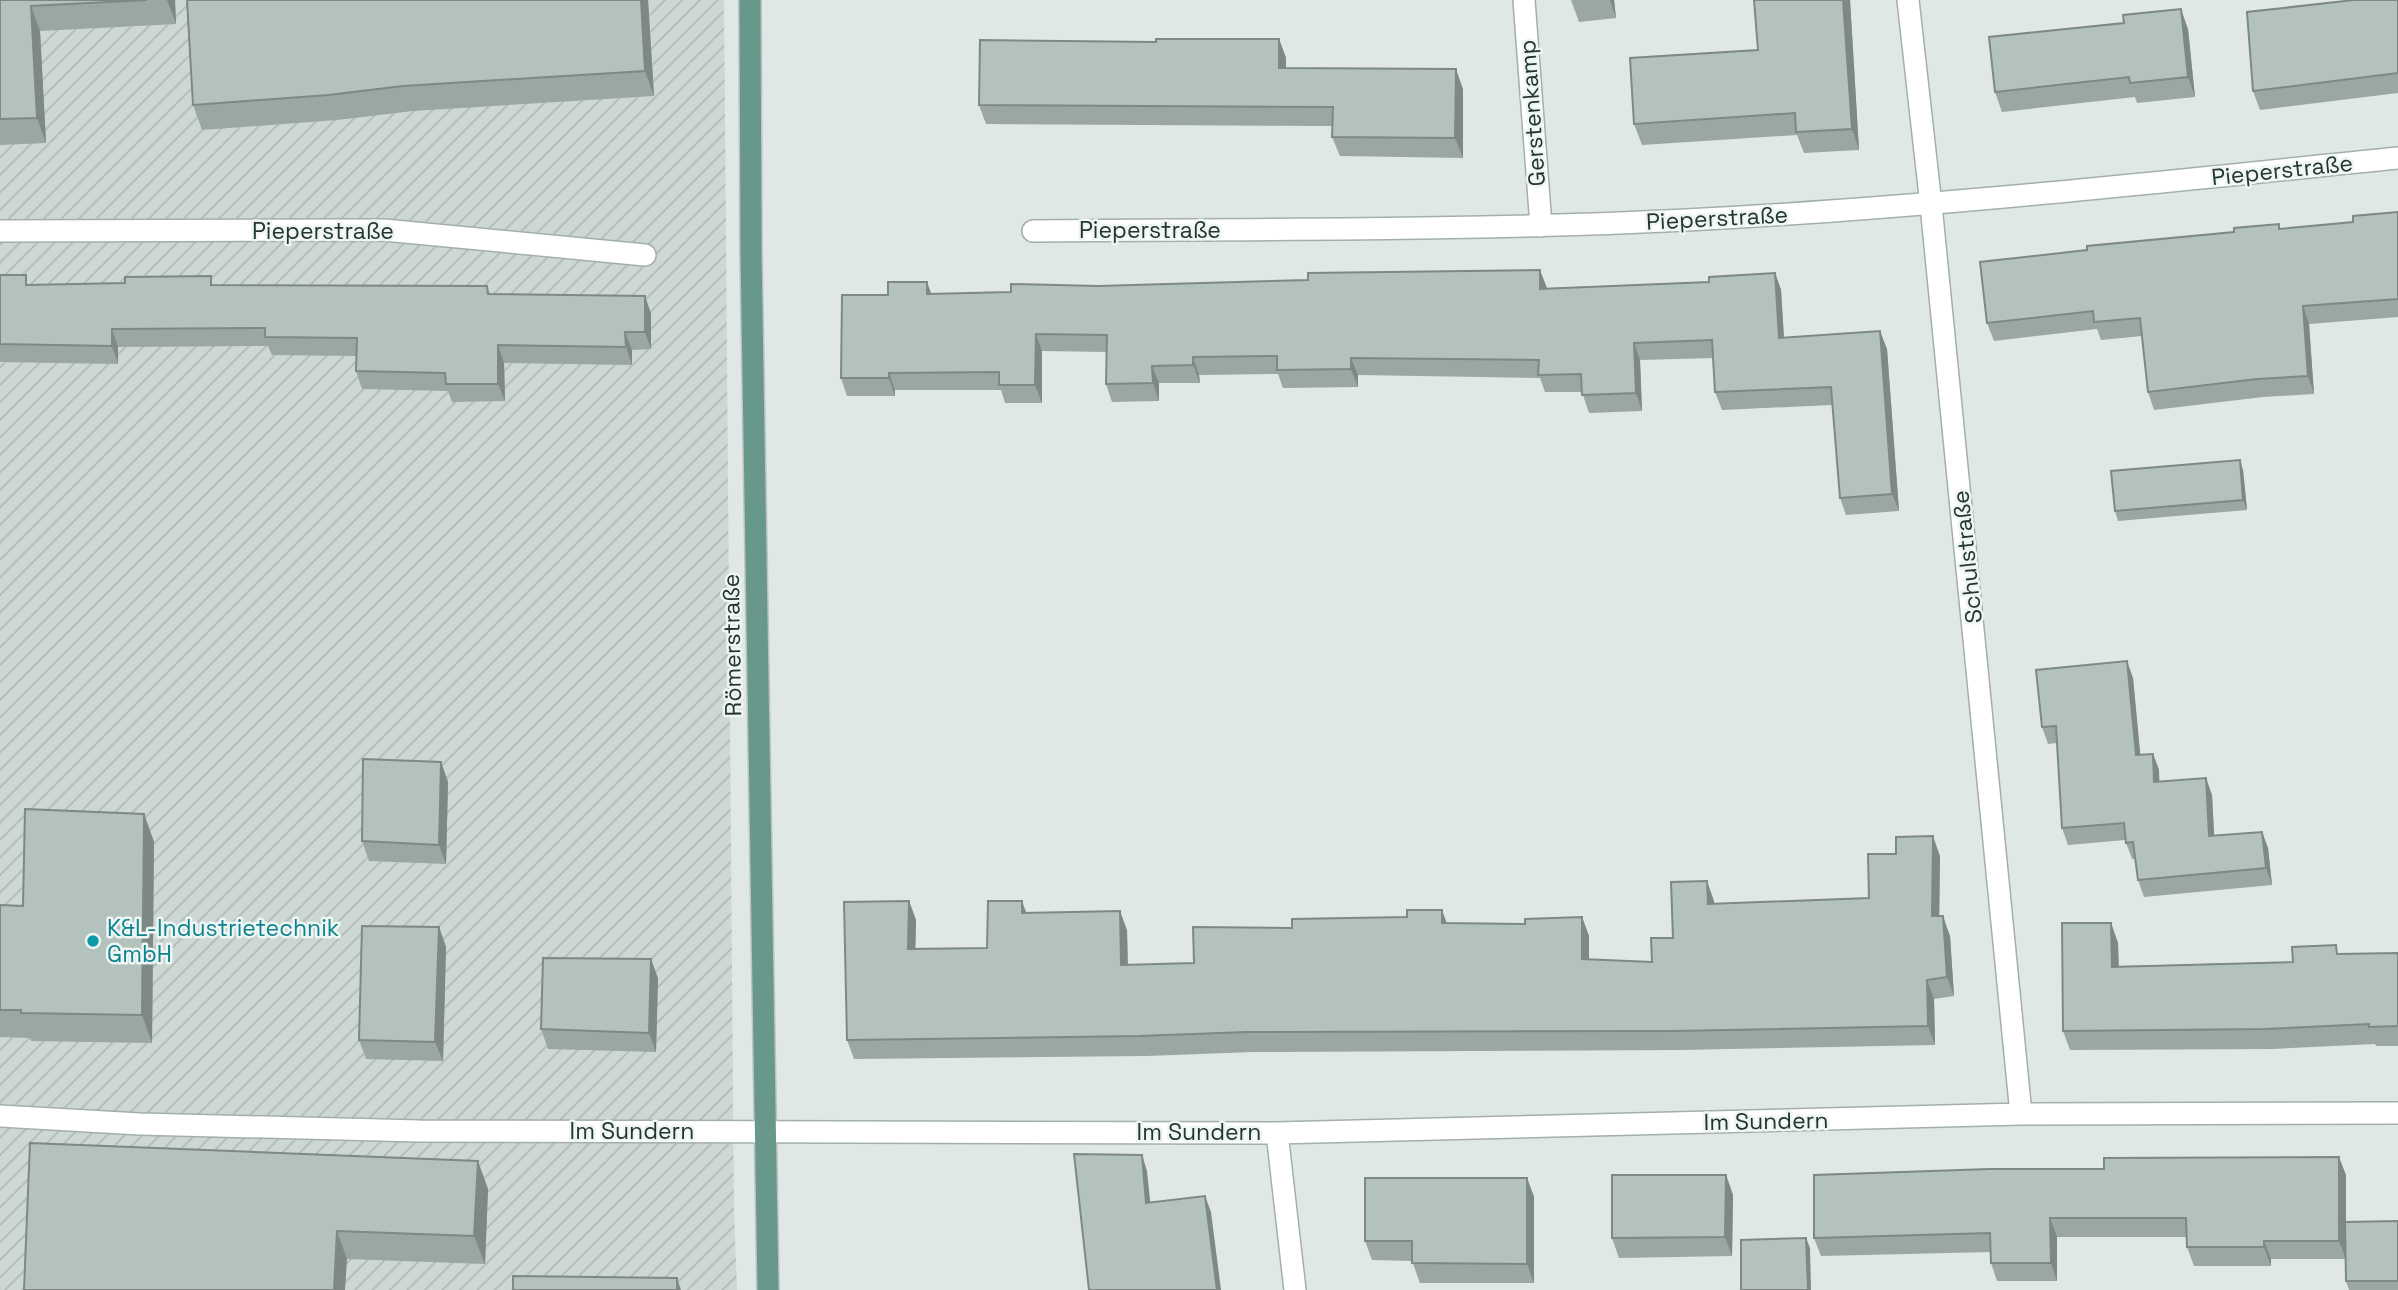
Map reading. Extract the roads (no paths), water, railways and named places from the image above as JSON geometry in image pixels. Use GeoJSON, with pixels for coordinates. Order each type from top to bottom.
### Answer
{"type":"FeatureCollection","features":[{"type":"Feature","properties":{"kind":"main road","name":"Römerstraße"},"geometry":{"type":"LineString","coordinates":[[750,0],[751,252],[768,1290]]}},
{"type":"Feature","properties":{"kind":"street","name":"Gerstenkamp"},"geometry":{"type":"LineString","coordinates":[[1524,0],[1541,226]]}},
{"type":"Feature","properties":{"kind":"street","name":"Schulstraße"},"geometry":{"type":"LineString","coordinates":[[1908,0],[1931,205],[2021,1114]]}},
{"type":"Feature","properties":{"kind":"street","name":"Pieperstraße"},"geometry":{"type":"LineString","coordinates":[[1034,231],[1541,226],[1687,220],[1931,205],[2398,158]]}},
{"type":"Feature","properties":{"kind":"street","name":"Pieperstraße"},"geometry":{"type":"LineString","coordinates":[[0,231],[384,230],[645,255]]}},
{"type":"Feature","properties":{"kind":"street","name":"Im Sundern"},"geometry":{"type":"LineString","coordinates":[[0,1116],[140,1124],[419,1131],[1277,1133],[2021,1114],[2398,1113]]}},
{"type":"Feature","properties":{"kind":"street"},"geometry":{"type":"LineString","coordinates":[[1277,1133],[1295,1290]]}},
{"type":"Feature","properties":{"kind":"place","name":"K&L-Industrietechnik GmbH"},"geometry":{"type":"Point","coordinates":[93,941]}}]}
